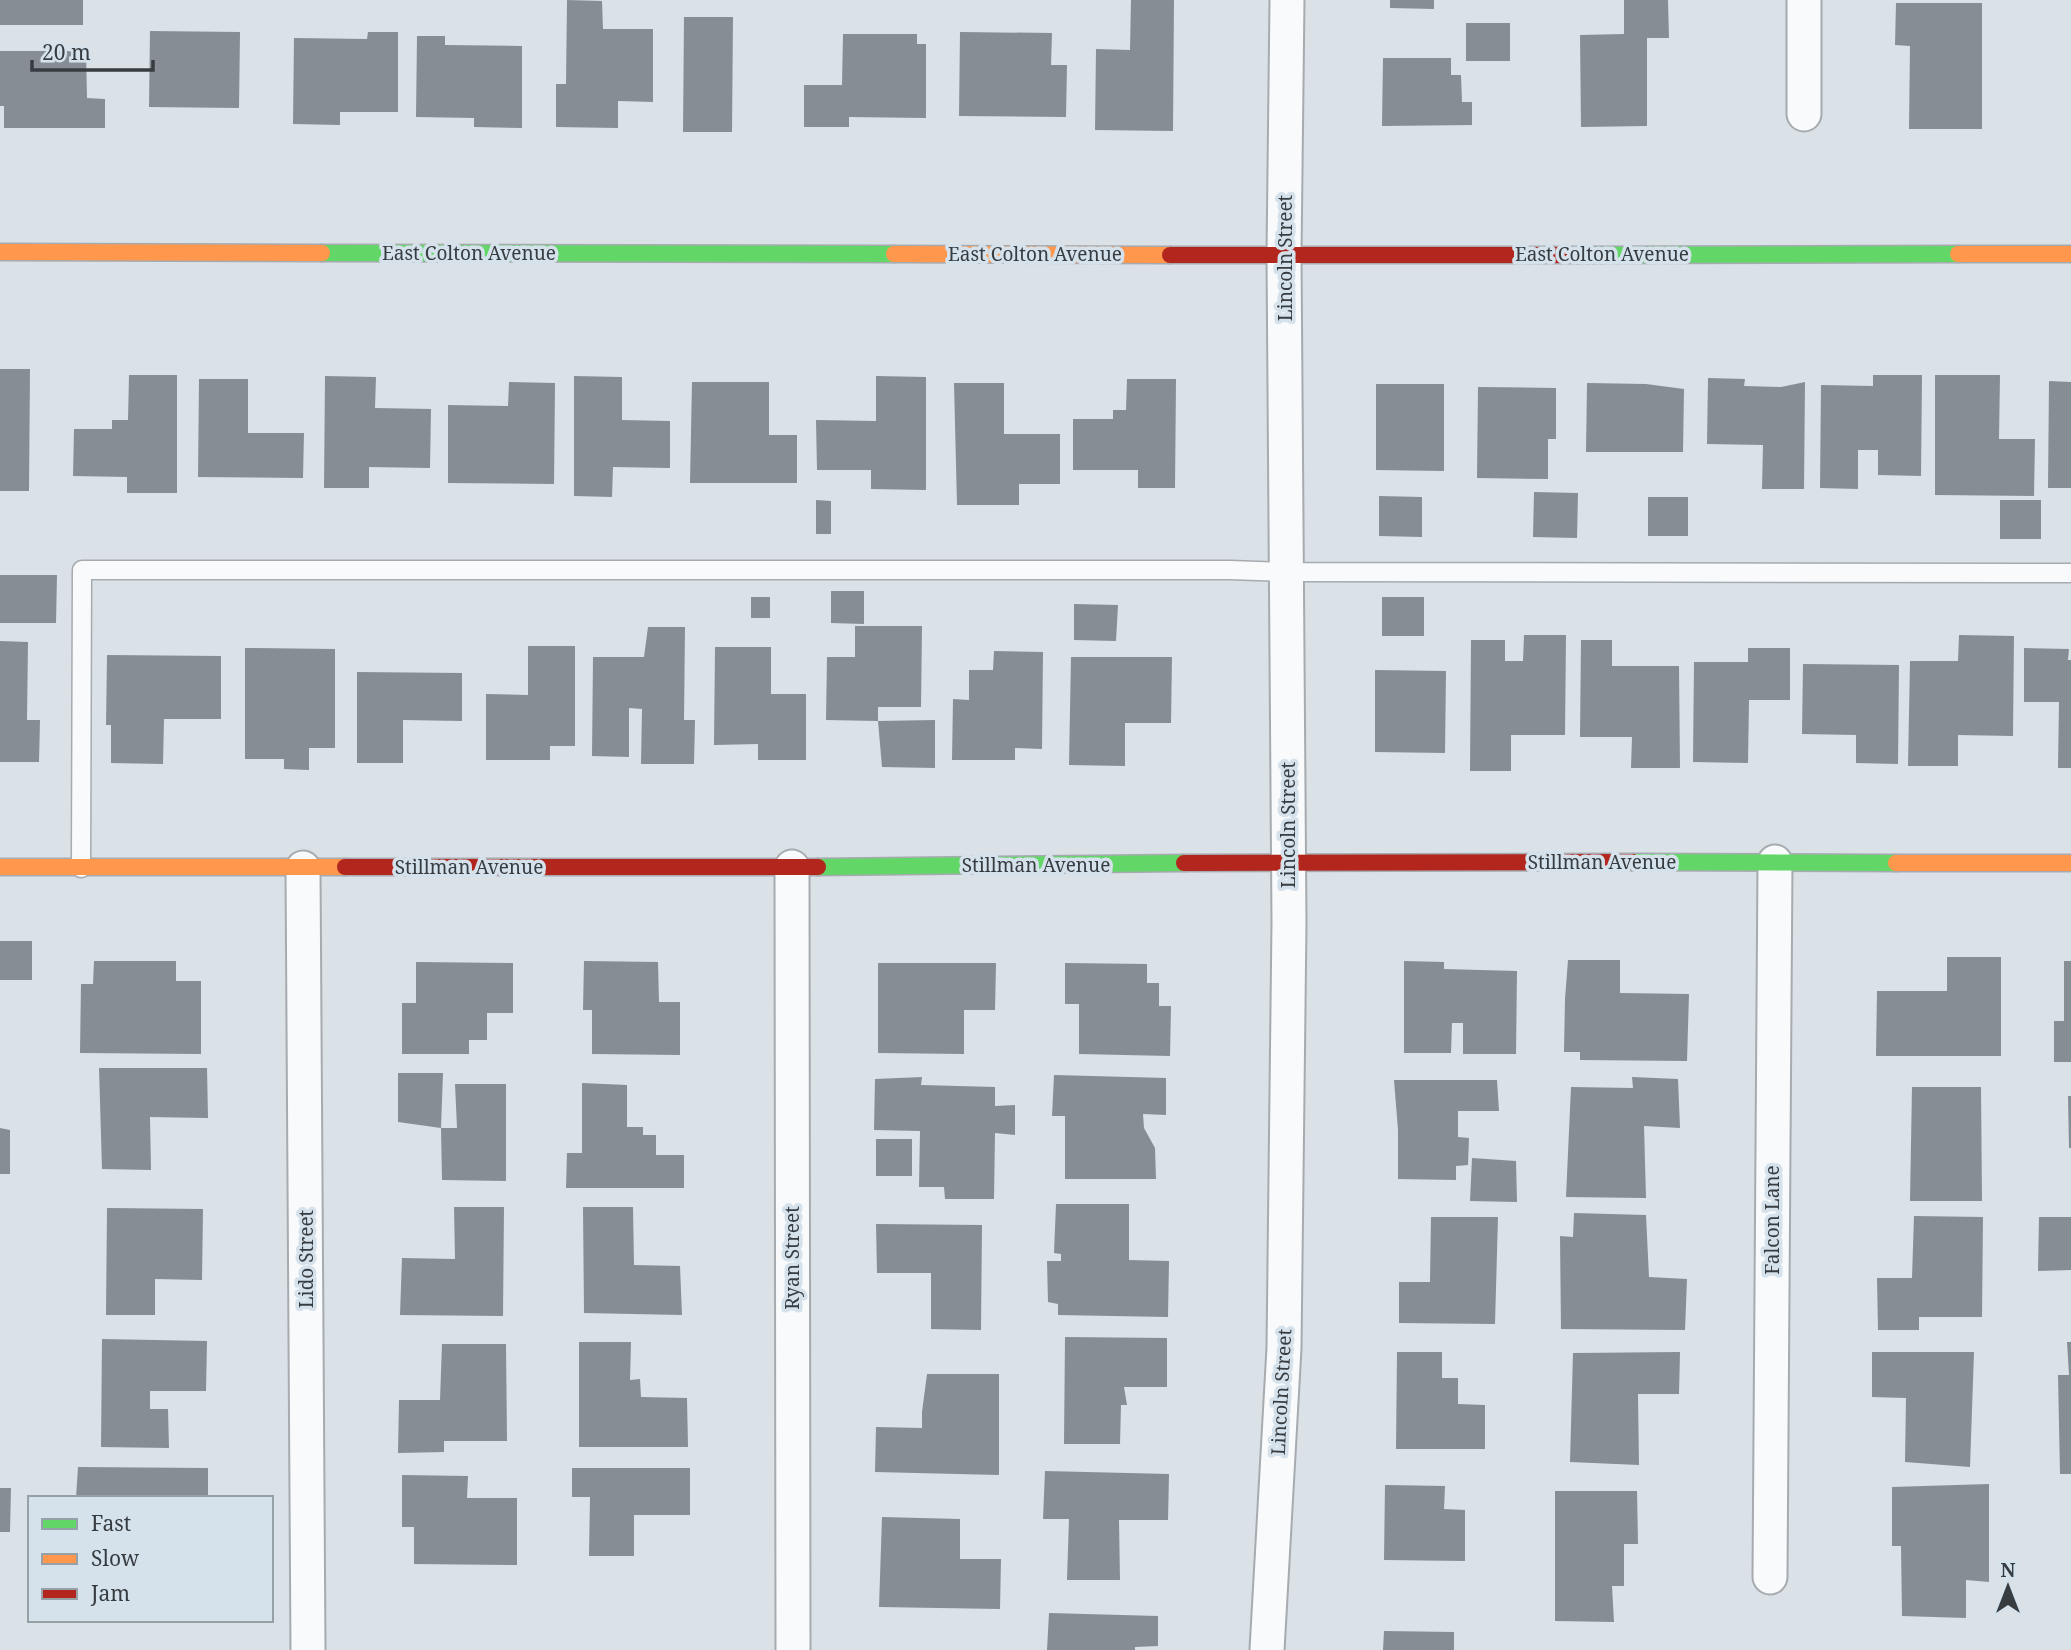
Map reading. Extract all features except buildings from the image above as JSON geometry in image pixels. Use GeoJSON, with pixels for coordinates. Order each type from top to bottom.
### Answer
{"type":"FeatureCollection","features":[{"type":"Feature","properties":{"kind":"street","name":"Lincoln Street"},"geometry":{"type":"LineString","coordinates":[[1267,1650],[1284,1348],[1288,862],[1284,255],[1287,0]]}},
{"type":"Feature","properties":{"kind":"street"},"geometry":{"type":"LineString","coordinates":[[1804,0],[1804,114]]}},
{"type":"Feature","properties":{"kind":"street","name":"East Colton Avenue"},"geometry":{"type":"LineString","coordinates":[[0,252],[2071,254]]}},
{"type":"Feature","properties":{"kind":"street","name":"Stillman Avenue"},"geometry":{"type":"LineString","coordinates":[[0,867],[792,867],[1288,862],[2071,863]]}},
{"type":"Feature","properties":{"kind":"street","name":"Falcon Lane"},"geometry":{"type":"LineString","coordinates":[[1770,1577],[1775,862]]}},
{"type":"Feature","properties":{"kind":"street","name":"Lido Street"},"geometry":{"type":"LineString","coordinates":[[303,867],[308,1650]]}},
{"type":"Feature","properties":{"kind":"street","name":"Ryan Street"},"geometry":{"type":"LineString","coordinates":[[792,867],[793,1650]]}},
{"type":"Feature","properties":{"kind":"lane"},"geometry":{"type":"LineString","coordinates":[[80,868],[82,570],[2071,573]]}},
{"type":"Feature","properties":{"kind":"traffic: fast"},"geometry":{"type":"LineString","coordinates":[[322,253],[894,254]]}},
{"type":"Feature","properties":{"kind":"traffic: fast"},"geometry":{"type":"LineString","coordinates":[[1579,255],[1958,254]]}},
{"type":"Feature","properties":{"kind":"traffic: fast"},"geometry":{"type":"LineString","coordinates":[[1633,862],[1896,863]]}},
{"type":"Feature","properties":{"kind":"traffic: fast"},"geometry":{"type":"LineString","coordinates":[[818,867],[1184,863]]}},
{"type":"Feature","properties":{"kind":"traffic: slow"},"geometry":{"type":"LineString","coordinates":[[0,252],[322,253]]}},
{"type":"Feature","properties":{"kind":"traffic: slow"},"geometry":{"type":"LineString","coordinates":[[894,254],[1170,255]]}},
{"type":"Feature","properties":{"kind":"traffic: slow"},"geometry":{"type":"LineString","coordinates":[[1958,254],[2071,254]]}},
{"type":"Feature","properties":{"kind":"traffic: slow"},"geometry":{"type":"LineString","coordinates":[[1896,863],[2071,863]]}},
{"type":"Feature","properties":{"kind":"traffic: slow"},"geometry":{"type":"LineString","coordinates":[[0,867],[345,867]]}},
{"type":"Feature","properties":{"kind":"traffic: jam"},"geometry":{"type":"LineString","coordinates":[[1170,255],[1579,255]]}},
{"type":"Feature","properties":{"kind":"traffic: jam"},"geometry":{"type":"LineString","coordinates":[[1184,863],[1633,862]]}},
{"type":"Feature","properties":{"kind":"traffic: jam"},"geometry":{"type":"LineString","coordinates":[[345,867],[818,867]]}}]}
